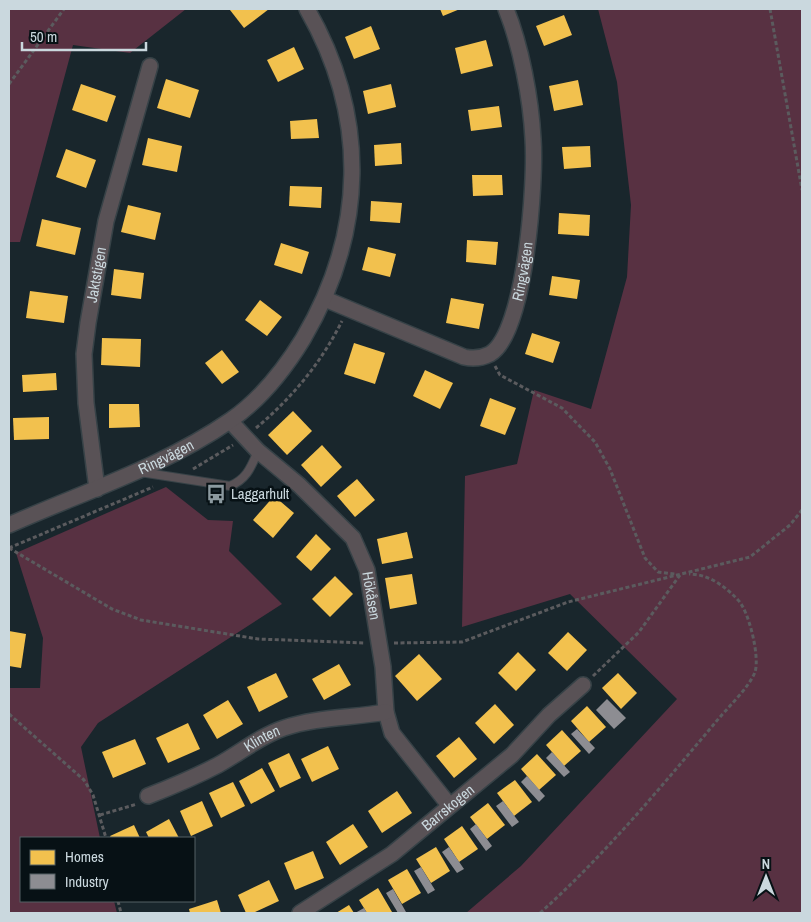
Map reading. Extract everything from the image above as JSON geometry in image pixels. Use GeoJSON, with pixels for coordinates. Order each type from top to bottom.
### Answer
{"type":"FeatureCollection","features":[{"type":"Feature","properties":{"kind":"street","name":"Ringvägen"},"geometry":{"type":"LineString","coordinates":[[9,525],[136,472],[230,421],[249,406],[292,358],[326,298],[345,242],[352,160],[340,81],[320,32],[307,9]]}},
{"type":"Feature","properties":{"kind":"street","name":"Ringvägen"},"geometry":{"type":"LineString","coordinates":[[490,354],[502,342],[508,330],[531,229],[534,187],[533,137],[523,72],[506,9]]}},
{"type":"Feature","properties":{"kind":"street","name":"Jaktstigen"},"geometry":{"type":"LineString","coordinates":[[97,489],[86,403],[85,346],[95,276],[106,221],[150,66]]}},
{"type":"Feature","properties":{"kind":"street"},"geometry":{"type":"LineString","coordinates":[[326,298],[464,358],[474,359],[490,354]]}},
{"type":"Feature","properties":{"kind":"street","name":"Hökåsen"},"geometry":{"type":"LineString","coordinates":[[230,421],[258,451],[299,485],[353,538],[367,570],[379,643],[386,712],[392,733],[449,805]]}},
{"type":"Feature","properties":{"kind":"street","name":"Barrskogen"},"geometry":{"type":"LineString","coordinates":[[300,913],[392,854],[449,805],[512,755],[549,715],[583,685]]}},
{"type":"Feature","properties":{"kind":"street","name":"Klinten"},"geometry":{"type":"LineString","coordinates":[[148,796],[195,776],[264,736],[284,728],[299,723],[386,712]]}},
{"type":"Feature","properties":{"kind":"lane"},"geometry":{"type":"LineString","coordinates":[[136,472],[230,486],[240,482],[248,474],[258,451]]}},
{"type":"Feature","properties":{"kind":"path"},"geometry":{"type":"LineString","coordinates":[[9,84],[64,9]]}},
{"type":"Feature","properties":{"kind":"path"},"geometry":{"type":"LineString","coordinates":[[770,9],[802,190]]}},
{"type":"Feature","properties":{"kind":"path"},"geometry":{"type":"LineString","coordinates":[[490,354],[500,375],[562,408],[582,426],[603,456],[645,558],[651,567],[666,574],[701,575],[713,579],[741,603],[746,614],[756,652],[755,672],[685,758],[564,891],[540,913]]}},
{"type":"Feature","properties":{"kind":"path"},"geometry":{"type":"LineString","coordinates":[[9,548],[112,609],[141,620],[258,639],[379,643],[462,642],[568,602],[750,558],[790,524],[802,510]]}},
{"type":"Feature","properties":{"kind":"path"},"geometry":{"type":"LineString","coordinates":[[583,685],[639,632],[681,574]]}},
{"type":"Feature","properties":{"kind":"path"},"geometry":{"type":"LineString","coordinates":[[9,714],[84,780],[93,794],[106,837]]}},
{"type":"Feature","properties":{"kind":"path"},"geometry":{"type":"LineString","coordinates":[[100,815],[129,807],[148,796]]}},
{"type":"Feature","properties":{"kind":"shaded area"},"geometry":{"type":"Polygon","coordinates":[[[9,9],[186,9],[130,53],[73,45],[20,242],[9,242],[9,9]]]}},
{"type":"Feature","properties":{"kind":"shaded area"},"geometry":{"type":"Polygon","coordinates":[[[598,9],[802,9],[802,913],[466,913],[521,866],[677,699],[570,594],[462,627],[465,476],[517,464],[534,390],[591,409],[627,277],[631,205],[617,82],[598,9]]]}},
{"type":"Feature","properties":{"kind":"shaded area"},"geometry":{"type":"Polygon","coordinates":[[[166,487],[208,520],[233,521],[229,551],[282,604],[98,723],[81,747],[100,837],[20,837],[20,902],[114,902],[117,913],[9,913],[9,688],[40,688],[43,638],[16,553],[166,487]]]}},
{"type":"Feature","properties":{"kind":"building: Homes"},"geometry":{"type":"Polygon","coordinates":[[[269,9],[244,28],[230,10],[269,9]]]}},
{"type":"Feature","properties":{"kind":"building: Homes"},"geometry":{"type":"Polygon","coordinates":[[[440,9],[460,9],[443,16],[440,9]]]}},
{"type":"Feature","properties":{"kind":"building: Homes"},"geometry":{"type":"Polygon","coordinates":[[[564,15],[572,35],[544,46],[536,26],[564,15]]]}},
{"type":"Feature","properties":{"kind":"building: Homes"},"geometry":{"type":"Polygon","coordinates":[[[371,26],[380,49],[354,59],[345,37],[371,26]]]}},
{"type":"Feature","properties":{"kind":"building: Homes"},"geometry":{"type":"Polygon","coordinates":[[[486,40],[493,66],[461,74],[455,48],[486,40]]]}},
{"type":"Feature","properties":{"kind":"building: Homes"},"geometry":{"type":"Polygon","coordinates":[[[294,47],[304,69],[278,82],[267,60],[294,47]]]}},
{"type":"Feature","properties":{"kind":"building: Homes"},"geometry":{"type":"Polygon","coordinates":[[[166,79],[199,90],[190,118],[157,108],[166,79]]]}},
{"type":"Feature","properties":{"kind":"building: Homes"},"geometry":{"type":"Polygon","coordinates":[[[578,80],[583,105],[554,111],[549,86],[578,80]]]}},
{"type":"Feature","properties":{"kind":"building: Homes"},"geometry":{"type":"Polygon","coordinates":[[[81,84],[116,96],[107,122],[72,110],[81,84]]]}},
{"type":"Feature","properties":{"kind":"building: Homes"},"geometry":{"type":"Polygon","coordinates":[[[391,84],[396,107],[368,114],[363,91],[391,84]]]}},
{"type":"Feature","properties":{"kind":"building: Homes"},"geometry":{"type":"Polygon","coordinates":[[[499,106],[502,127],[471,131],[468,110],[499,106]]]}},
{"type":"Feature","properties":{"kind":"building: Homes"},"geometry":{"type":"Polygon","coordinates":[[[317,119],[319,138],[291,139],[290,121],[317,119]]]}},
{"type":"Feature","properties":{"kind":"building: Homes"},"geometry":{"type":"Polygon","coordinates":[[[148,138],[182,146],[177,172],[142,165],[148,138]]]}},
{"type":"Feature","properties":{"kind":"building: Homes"},"geometry":{"type":"Polygon","coordinates":[[[401,143],[402,164],[375,166],[374,145],[401,143]]]}},
{"type":"Feature","properties":{"kind":"building: Homes"},"geometry":{"type":"Polygon","coordinates":[[[590,146],[591,167],[564,169],[562,147],[590,146]]]}},
{"type":"Feature","properties":{"kind":"building: Homes"},"geometry":{"type":"Polygon","coordinates":[[[66,149],[96,160],[86,188],[56,177],[66,149]]]}},
{"type":"Feature","properties":{"kind":"building: Homes"},"geometry":{"type":"Polygon","coordinates":[[[472,175],[502,175],[503,195],[473,196],[472,175]]]}},
{"type":"Feature","properties":{"kind":"building: Homes"},"geometry":{"type":"Polygon","coordinates":[[[290,186],[322,187],[321,208],[289,206],[290,186]]]}},
{"type":"Feature","properties":{"kind":"building: Homes"},"geometry":{"type":"Polygon","coordinates":[[[371,201],[402,203],[400,223],[370,221],[371,201]]]}},
{"type":"Feature","properties":{"kind":"building: Homes"},"geometry":{"type":"Polygon","coordinates":[[[128,205],[161,213],[155,240],[121,232],[128,205]]]}},
{"type":"Feature","properties":{"kind":"building: Homes"},"geometry":{"type":"Polygon","coordinates":[[[559,213],[590,215],[589,236],[558,234],[559,213]]]}},
{"type":"Feature","properties":{"kind":"building: Homes"},"geometry":{"type":"Polygon","coordinates":[[[42,219],[81,228],[75,255],[36,246],[42,219]]]}},
{"type":"Feature","properties":{"kind":"building: Homes"},"geometry":{"type":"Polygon","coordinates":[[[467,240],[498,242],[496,265],[466,262],[467,240]]]}},
{"type":"Feature","properties":{"kind":"building: Homes"},"geometry":{"type":"Polygon","coordinates":[[[281,243],[309,252],[302,274],[274,265],[281,243]]]}},
{"type":"Feature","properties":{"kind":"building: Homes"},"geometry":{"type":"Polygon","coordinates":[[[368,247],[396,254],[390,277],[362,270],[368,247]]]}},
{"type":"Feature","properties":{"kind":"building: Homes"},"geometry":{"type":"Polygon","coordinates":[[[114,269],[144,273],[141,299],[111,295],[114,269]]]}},
{"type":"Feature","properties":{"kind":"building: Homes"},"geometry":{"type":"Polygon","coordinates":[[[552,276],[580,280],[577,299],[549,295],[552,276]]]}},
{"type":"Feature","properties":{"kind":"building: Homes"},"geometry":{"type":"Polygon","coordinates":[[[30,291],[68,296],[64,323],[26,318],[30,291]]]}},
{"type":"Feature","properties":{"kind":"building: Homes"},"geometry":{"type":"Polygon","coordinates":[[[451,298],[484,304],[479,329],[446,323],[451,298]]]}},
{"type":"Feature","properties":{"kind":"building: Homes"},"geometry":{"type":"Polygon","coordinates":[[[260,300],[282,317],[267,336],[245,320],[260,300]]]}},
{"type":"Feature","properties":{"kind":"building: Homes"},"geometry":{"type":"Polygon","coordinates":[[[532,333],[560,342],[553,363],[525,354],[532,333]]]}},
{"type":"Feature","properties":{"kind":"building: Homes"},"geometry":{"type":"Polygon","coordinates":[[[102,338],[141,339],[140,367],[101,365],[102,338]]]}},
{"type":"Feature","properties":{"kind":"building: Homes"},"geometry":{"type":"Polygon","coordinates":[[[354,343],[385,353],[375,384],[344,374],[354,343]]]}},
{"type":"Feature","properties":{"kind":"building: Homes"},"geometry":{"type":"Polygon","coordinates":[[[222,350],[239,372],[222,384],[205,363],[222,350]]]}},
{"type":"Feature","properties":{"kind":"building: Homes"},"geometry":{"type":"Polygon","coordinates":[[[425,370],[453,383],[440,409],[413,396],[425,370]]]}},
{"type":"Feature","properties":{"kind":"building: Homes"},"geometry":{"type":"Polygon","coordinates":[[[56,373],[57,390],[23,392],[22,375],[56,373]]]}},
{"type":"Feature","properties":{"kind":"building: Homes"},"geometry":{"type":"Polygon","coordinates":[[[490,398],[516,408],[505,435],[480,426],[490,398]]]}},
{"type":"Feature","properties":{"kind":"building: Homes"},"geometry":{"type":"Polygon","coordinates":[[[109,404],[139,404],[140,427],[109,428],[109,404]]]}},
{"type":"Feature","properties":{"kind":"building: Homes"},"geometry":{"type":"Polygon","coordinates":[[[293,411],[312,431],[287,455],[268,435],[293,411]]]}},
{"type":"Feature","properties":{"kind":"building: Homes"},"geometry":{"type":"Polygon","coordinates":[[[49,417],[49,439],[14,440],[13,418],[49,417]]]}},
{"type":"Feature","properties":{"kind":"building: Homes"},"geometry":{"type":"Polygon","coordinates":[[[322,445],[342,467],[321,487],[301,465],[322,445]]]}},
{"type":"Feature","properties":{"kind":"building: Homes"},"geometry":{"type":"Polygon","coordinates":[[[357,479],[375,500],[355,517],[337,496],[357,479]]]}},
{"type":"Feature","properties":{"kind":"building: Homes"},"geometry":{"type":"Polygon","coordinates":[[[274,496],[294,513],[273,538],[253,520],[274,496]]]}},
{"type":"Feature","properties":{"kind":"building: Homes"},"geometry":{"type":"Polygon","coordinates":[[[407,532],[413,558],[382,564],[377,539],[407,532]]]}},
{"type":"Feature","properties":{"kind":"building: Homes"},"geometry":{"type":"Polygon","coordinates":[[[316,534],[331,549],[311,571],[296,557],[316,534]]]}},
{"type":"Feature","properties":{"kind":"building: Homes"},"geometry":{"type":"Polygon","coordinates":[[[412,574],[417,604],[390,609],[385,578],[412,574]]]}},
{"type":"Feature","properties":{"kind":"building: Homes"},"geometry":{"type":"Polygon","coordinates":[[[335,576],[353,594],[330,617],[312,599],[335,576]]]}},
{"type":"Feature","properties":{"kind":"building: Homes"},"geometry":{"type":"Polygon","coordinates":[[[9,631],[26,634],[21,668],[9,666],[9,631]]]}},
{"type":"Feature","properties":{"kind":"building: Homes"},"geometry":{"type":"Polygon","coordinates":[[[568,632],[587,650],[567,671],[548,653],[568,632]]]}},
{"type":"Feature","properties":{"kind":"building: Homes"},"geometry":{"type":"Polygon","coordinates":[[[518,652],[536,670],[516,691],[498,673],[518,652]]]}},
{"type":"Feature","properties":{"kind":"building: Homes"},"geometry":{"type":"Polygon","coordinates":[[[419,654],[442,679],[417,701],[395,676],[419,654]]]}},
{"type":"Feature","properties":{"kind":"building: Homes"},"geometry":{"type":"Polygon","coordinates":[[[339,664],[351,685],[324,700],[312,679],[339,664]]]}},
{"type":"Feature","properties":{"kind":"building: Homes"},"geometry":{"type":"Polygon","coordinates":[[[276,673],[288,697],[259,712],[247,687],[276,673]]]}},
{"type":"Feature","properties":{"kind":"building: Homes"},"geometry":{"type":"Polygon","coordinates":[[[618,673],[637,693],[621,709],[602,688],[618,673]]]}},
{"type":"Feature","properties":{"kind":"building: Homes"},"geometry":{"type":"Polygon","coordinates":[[[228,700],[243,724],[217,739],[203,715],[228,700]]]}},
{"type":"Feature","properties":{"kind":"building: Homes"},"geometry":{"type":"Polygon","coordinates":[[[495,704],[514,725],[494,744],[475,723],[495,704]]]}},
{"type":"Feature","properties":{"kind":"building: Homes"},"geometry":{"type":"Polygon","coordinates":[[[587,706],[606,727],[589,742],[571,721],[587,706]]]}},
{"type":"Feature","properties":{"kind":"building: Homes"},"geometry":{"type":"Polygon","coordinates":[[[188,723],[200,749],[168,763],[156,738],[188,723]]]}},
{"type":"Feature","properties":{"kind":"building: Homes"},"geometry":{"type":"Polygon","coordinates":[[[562,730],[581,751],[564,766],[546,745],[562,730]]]}},
{"type":"Feature","properties":{"kind":"building: Homes"},"geometry":{"type":"Polygon","coordinates":[[[459,737],[477,759],[454,778],[436,756],[459,737]]]}},
{"type":"Feature","properties":{"kind":"building: Homes"},"geometry":{"type":"Polygon","coordinates":[[[135,739],[146,764],[113,778],[102,752],[135,739]]]}},
{"type":"Feature","properties":{"kind":"building: Homes"},"geometry":{"type":"Polygon","coordinates":[[[328,746],[339,769],[312,782],[301,759],[328,746]]]}},
{"type":"Feature","properties":{"kind":"building: Homes"},"geometry":{"type":"Polygon","coordinates":[[[289,753],[301,778],[280,788],[268,763],[289,753]]]}},
{"type":"Feature","properties":{"kind":"building: Homes"},"geometry":{"type":"Polygon","coordinates":[[[537,754],[556,775],[539,790],[521,769],[537,754]]]}},
{"type":"Feature","properties":{"kind":"building: Homes"},"geometry":{"type":"Polygon","coordinates":[[[262,768],[275,791],[251,804],[239,781],[262,768]]]}},
{"type":"Feature","properties":{"kind":"building: Homes"},"geometry":{"type":"Polygon","coordinates":[[[515,780],[532,802],[514,816],[497,793],[515,780]]]}},
{"type":"Feature","properties":{"kind":"building: Homes"},"geometry":{"type":"Polygon","coordinates":[[[233,782],[245,806],[221,818],[209,793],[233,782]]]}},
{"type":"Feature","properties":{"kind":"building: Homes"},"geometry":{"type":"Polygon","coordinates":[[[397,791],[412,813],[382,833],[368,811],[397,791]]]}},
{"type":"Feature","properties":{"kind":"building: Homes"},"geometry":{"type":"Polygon","coordinates":[[[202,801],[213,826],[191,836],[180,811],[202,801]]]}},
{"type":"Feature","properties":{"kind":"building: Homes"},"geometry":{"type":"Polygon","coordinates":[[[488,803],[505,825],[487,839],[470,817],[488,803]]]}},
{"type":"Feature","properties":{"kind":"building: Homes"},"geometry":{"type":"Polygon","coordinates":[[[169,819],[178,837],[148,837],[146,832],[169,819]]]}},
{"type":"Feature","properties":{"kind":"building: Homes"},"geometry":{"type":"Polygon","coordinates":[[[353,824],[368,847],[340,865],[326,842],[353,824]]]}},
{"type":"Feature","properties":{"kind":"building: Homes"},"geometry":{"type":"Polygon","coordinates":[[[134,825],[140,837],[110,837],[134,825]]]}},
{"type":"Feature","properties":{"kind":"building: Homes"},"geometry":{"type":"Polygon","coordinates":[[[462,826],[478,849],[459,862],[444,839],[462,826]]]}},
{"type":"Feature","properties":{"kind":"building: Homes"},"geometry":{"type":"Polygon","coordinates":[[[436,847],[450,871],[431,883],[416,859],[436,847]]]}},
{"type":"Feature","properties":{"kind":"building: Homes"},"geometry":{"type":"Polygon","coordinates":[[[313,851],[324,878],[295,890],[284,863],[313,851]]]}},
{"type":"Feature","properties":{"kind":"building: Homes"},"geometry":{"type":"Polygon","coordinates":[[[407,869],[421,893],[402,904],[388,880],[407,869]]]}},
{"type":"Feature","properties":{"kind":"building: Homes"},"geometry":{"type":"Polygon","coordinates":[[[269,880],[279,901],[253,913],[246,913],[238,895],[269,880]]]}},
{"type":"Feature","properties":{"kind":"building: Homes"},"geometry":{"type":"Polygon","coordinates":[[[378,888],[392,912],[367,913],[359,900],[378,888]]]}},
{"type":"Feature","properties":{"kind":"building: Homes"},"geometry":{"type":"Polygon","coordinates":[[[217,900],[221,913],[190,913],[189,909],[217,900]]]}},
{"type":"Feature","properties":{"kind":"building: Homes"},"geometry":{"type":"Polygon","coordinates":[[[349,905],[354,913],[336,913],[349,905]]]}},
{"type":"Feature","properties":{"kind":"building: Industry"},"geometry":{"type":"Polygon","coordinates":[[[607,699],[626,718],[614,729],[596,710],[607,699]]]}},
{"type":"Feature","properties":{"kind":"building: Industry"},"geometry":{"type":"Polygon","coordinates":[[[577,729],[595,748],[589,754],[571,734],[577,729]]]}},
{"type":"Feature","properties":{"kind":"building: Industry"},"geometry":{"type":"Polygon","coordinates":[[[552,752],[570,772],[564,777],[546,758],[552,752]]]}},
{"type":"Feature","properties":{"kind":"building: Industry"},"geometry":{"type":"Polygon","coordinates":[[[527,776],[545,796],[539,802],[521,782],[527,776]]]}},
{"type":"Feature","properties":{"kind":"building: Industry"},"geometry":{"type":"Polygon","coordinates":[[[503,801],[519,822],[512,827],[496,806],[503,801]]]}},
{"type":"Feature","properties":{"kind":"building: Industry"},"geometry":{"type":"Polygon","coordinates":[[[476,824],[492,846],[486,851],[470,829],[476,824]]]}},
{"type":"Feature","properties":{"kind":"building: Industry"},"geometry":{"type":"Polygon","coordinates":[[[449,847],[464,869],[457,873],[442,852],[449,847]]]}},
{"type":"Feature","properties":{"kind":"building: Industry"},"geometry":{"type":"Polygon","coordinates":[[[421,867],[435,890],[428,894],[414,871],[421,867]]]}},
{"type":"Feature","properties":{"kind":"building: Industry"},"geometry":{"type":"Polygon","coordinates":[[[393,889],[406,912],[398,913],[386,893],[393,889]]]}},
{"type":"Feature","properties":{"kind":"building: Industry"},"geometry":{"type":"Polygon","coordinates":[[[364,908],[367,913],[355,913],[364,908]]]}},
{"type":"Feature","properties":{"kind":"place","name":"Laggarhult"},"geometry":{"type":"Point","coordinates":[216,494]}}]}
